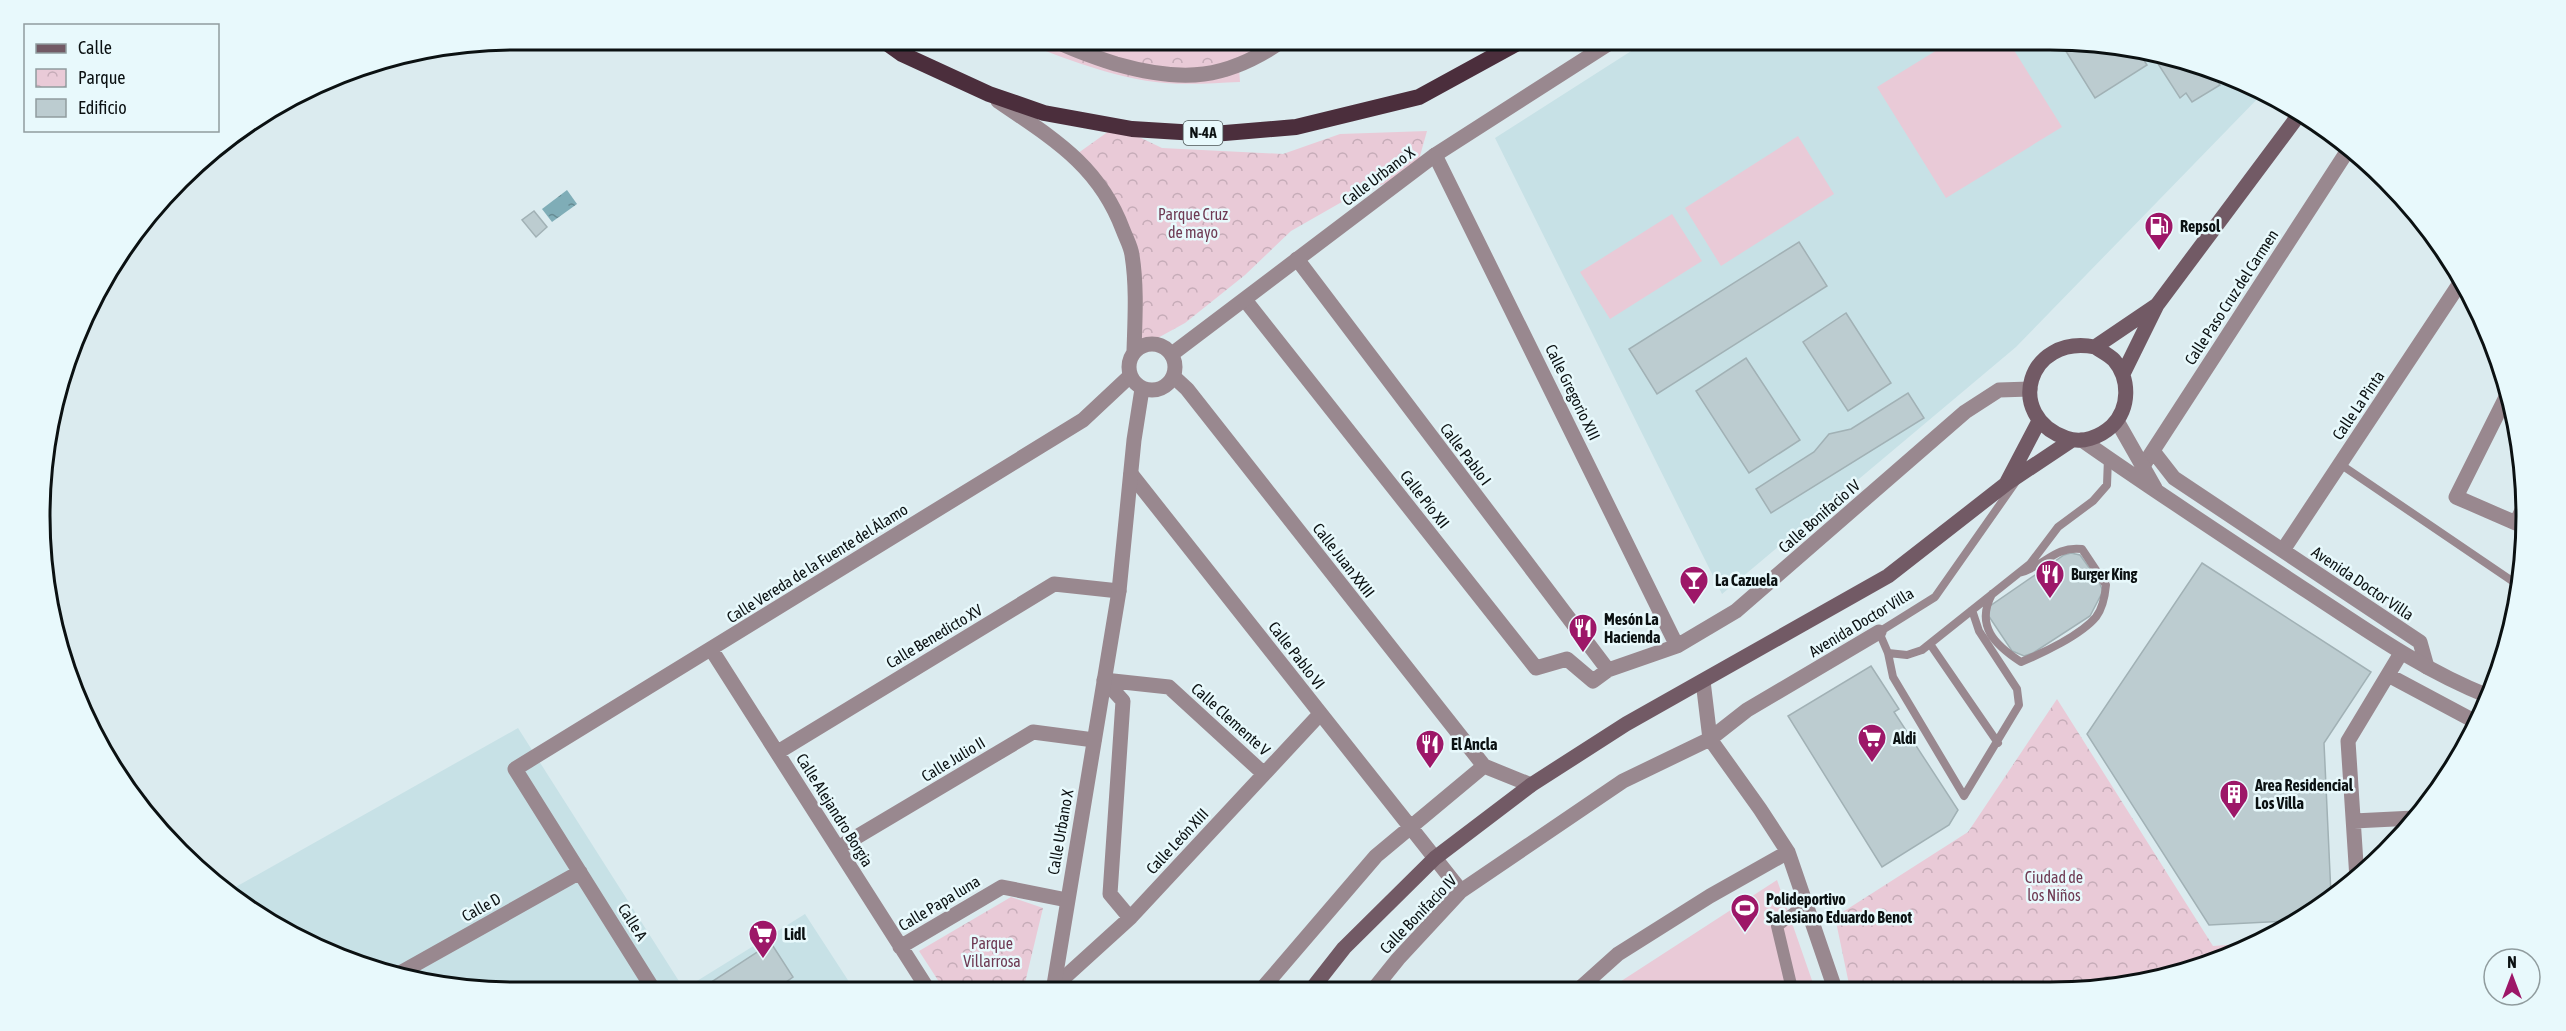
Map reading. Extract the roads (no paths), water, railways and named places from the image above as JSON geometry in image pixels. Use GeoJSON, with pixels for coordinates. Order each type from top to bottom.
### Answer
{"type":"FeatureCollection","features":[{"type":"Feature","properties":{"kind":"highway","name":"N-4A"},"geometry":{"type":"LineString","coordinates":[[896,50],[989,94],[1044,113],[1132,129],[1213,134],[1296,127],[1419,97],[1505,50]]}},
{"type":"Feature","properties":{"kind":"main road"},"geometry":{"type":"LineString","coordinates":[[2123,374],[2157,305],[2296,119]]}},
{"type":"Feature","properties":{"kind":"main road"},"geometry":{"type":"LineString","coordinates":[[2095,347],[2157,305]]}},
{"type":"Feature","properties":{"kind":"main road"},"geometry":{"type":"LineString","coordinates":[[1317,982],[1344,948],[1435,858],[1531,785],[1626,724],[1888,576],[2021,474],[2077,440],[2105,433],[2117,421],[2125,407],[2127,390],[2123,374],[2113,358],[2095,347],[2079,344],[2057,349],[2043,359],[2034,373],[2030,389],[2032,406],[2039,421],[2053,433],[2077,440]]}},
{"type":"Feature","properties":{"kind":"main road"},"geometry":{"type":"LineString","coordinates":[[2006,484],[2039,421]]}},
{"type":"Feature","properties":{"kind":"street"},"geometry":{"type":"LineString","coordinates":[[1072,50],[1153,74],[1175,76],[1218,72],[1236,67],[1267,50]]}},
{"type":"Feature","properties":{"kind":"street","name":"Calle Urbano X"},"geometry":{"type":"LineString","coordinates":[[1172,354],[1436,155],[1599,50]]}},
{"type":"Feature","properties":{"kind":"street"},"geometry":{"type":"LineString","coordinates":[[989,94],[1074,156],[1098,180],[1117,213],[1132,253],[1136,302],[1134,351],[1128,363],[1130,376],[1142,390],[1160,390],[1174,377],[1176,364],[1172,354],[1162,345],[1148,344],[1134,351]]}},
{"type":"Feature","properties":{"kind":"street","name":"Calle Gregorio XIII"},"geometry":{"type":"LineString","coordinates":[[1436,155],[1677,646]]}},
{"type":"Feature","properties":{"kind":"street","name":"Calle Paso Cruz del Carmen"},"geometry":{"type":"LineString","coordinates":[[2143,466],[2345,155]]}},
{"type":"Feature","properties":{"kind":"street","name":"Calle Pablo I"},"geometry":{"type":"LineString","coordinates":[[1297,260],[1608,670]]}},
{"type":"Feature","properties":{"kind":"street","name":"Calle La Pinta"},"geometry":{"type":"LineString","coordinates":[[2283,550],[2457,289]]}},
{"type":"Feature","properties":{"kind":"street","name":"Calle Pío XII"},"geometry":{"type":"LineString","coordinates":[[1245,300],[1536,668],[1567,659],[1593,681]]}},
{"type":"Feature","properties":{"kind":"street","name":"Calle Vereda de la Fuente del Álamo"},"geometry":{"type":"LineString","coordinates":[[515,769],[1083,420],[1130,376]]}},
{"type":"Feature","properties":{"kind":"street","name":"Calle Juan XXIII"},"geometry":{"type":"LineString","coordinates":[[1174,377],[1187,390],[1484,766]]}},
{"type":"Feature","properties":{"kind":"street","name":"Calle Bonifacio IV"},"geometry":{"type":"LineString","coordinates":[[1593,681],[1608,670],[1677,646],[1736,611],[1965,412],[1999,390],[2030,389]]}},
{"type":"Feature","properties":{"kind":"street","name":"Calle Urbano X"},"geometry":{"type":"LineString","coordinates":[[1054,982],[1119,591],[1142,390]]}},
{"type":"Feature","properties":{"kind":"street"},"geometry":{"type":"LineString","coordinates":[[2503,403],[2456,497],[2516,522]]}},
{"type":"Feature","properties":{"kind":"street"},"geometry":{"type":"LineString","coordinates":[[2117,421],[2158,493]]}},
{"type":"Feature","properties":{"kind":"street"},"geometry":{"type":"LineString","coordinates":[[2077,440],[2108,458],[2401,653],[2452,682],[2481,693]]}},
{"type":"Feature","properties":{"kind":"street","name":"Avenida Doctor Villa"},"geometry":{"type":"LineString","coordinates":[[2153,451],[2174,478],[2420,642],[2427,668]]}},
{"type":"Feature","properties":{"kind":"street","name":"Calle Pablo VI"},"geometry":{"type":"LineString","coordinates":[[1131,474],[1461,891]]}},
{"type":"Feature","properties":{"kind":"street","name":"Calle Benedicto XV"},"geometry":{"type":"LineString","coordinates":[[777,752],[1054,584],[1119,591]]}},
{"type":"Feature","properties":{"kind":"street","name":"Avenida Doctor Villa"},"geometry":{"type":"LineString","coordinates":[[1710,739],[1748,710],[1879,632]]}},
{"type":"Feature","properties":{"kind":"street","name":"Calle Alejandro Borgia"},"geometry":{"type":"LineString","coordinates":[[711,649],[922,982]]}},
{"type":"Feature","properties":{"kind":"street"},"geometry":{"type":"LineString","coordinates":[[2356,868],[2348,741],[2401,653]]}},
{"type":"Feature","properties":{"kind":"street"},"geometry":{"type":"LineString","coordinates":[[2388,675],[2470,719]]}},
{"type":"Feature","properties":{"kind":"street"},"geometry":{"type":"LineString","coordinates":[[1104,680],[1123,701],[1110,894],[1130,918]]}},
{"type":"Feature","properties":{"kind":"street","name":"Calle Clemente V"},"geometry":{"type":"LineString","coordinates":[[1104,680],[1169,687],[1264,774]]}},
{"type":"Feature","properties":{"kind":"street"},"geometry":{"type":"LineString","coordinates":[[1703,681],[1710,739],[1788,852],[1833,982]]}},
{"type":"Feature","properties":{"kind":"street","name":"Calle León XIII"},"geometry":{"type":"LineString","coordinates":[[1061,982],[1130,918],[1320,714]]}},
{"type":"Feature","properties":{"kind":"street","name":"Calle Julio II"},"geometry":{"type":"LineString","coordinates":[[838,848],[1033,732],[1094,740]]}},
{"type":"Feature","properties":{"kind":"street","name":"Calle Bonifacio IV"},"geometry":{"type":"LineString","coordinates":[[1379,982],[1398,958],[1461,891],[1623,781],[1710,739]]}},
{"type":"Feature","properties":{"kind":"street"},"geometry":{"type":"LineString","coordinates":[[1268,982],[1376,856],[1484,766],[1531,785]]}},
{"type":"Feature","properties":{"kind":"street","name":"Calle A"},"geometry":{"type":"LineString","coordinates":[[515,769],[649,982]]}},
{"type":"Feature","properties":{"kind":"street"},"geometry":{"type":"LineString","coordinates":[[2354,821],[2405,818]]}},
{"type":"Feature","properties":{"kind":"street"},"geometry":{"type":"LineString","coordinates":[[1587,982],[1618,954],[1710,896],[1788,852]]}},
{"type":"Feature","properties":{"kind":"street","name":"Calle D"},"geometry":{"type":"LineString","coordinates":[[410,970],[580,872]]}},
{"type":"Feature","properties":{"kind":"street","name":"Calle Papa luna"},"geometry":{"type":"LineString","coordinates":[[900,947],[1002,887],[1067,900]]}},
{"type":"Feature","properties":{"kind":"street"},"geometry":{"type":"LineString","coordinates":[[1790,982],[1777,926],[1807,903]]}},
{"type":"Feature","properties":{"kind":"lane"},"geometry":{"type":"LineString","coordinates":[[1888,653],[1907,655],[1922,650],[2030,564],[2058,527],[2092,501],[2107,484],[2108,458]]}},
{"type":"Feature","properties":{"kind":"lane"},"geometry":{"type":"LineString","coordinates":[[2340,464],[2512,581]]}},
{"type":"Feature","properties":{"kind":"lane","name":"Avenida Doctor Villa"},"geometry":{"type":"LineString","coordinates":[[1879,632],[1935,597],[2021,474]]}},
{"type":"Feature","properties":{"kind":"lane"},"geometry":{"type":"LineString","coordinates":[[1992,594],[1985,608],[1985,625],[2003,650],[2021,662],[2047,652],[2096,618],[2104,602],[2106,585],[2082,549],[2069,548],[2056,553],[2035,569],[2019,573]]}},
{"type":"Feature","properties":{"kind":"lane"},"geometry":{"type":"LineString","coordinates":[[1879,632],[1888,653],[1893,677],[1965,796],[2019,705],[2017,689],[1979,631],[1972,610]]}},
{"type":"Feature","properties":{"kind":"lane"},"geometry":{"type":"LineString","coordinates":[[1930,644],[1998,742]]}},
{"type":"Feature","properties":{"kind":"water"},"geometry":{"type":"Polygon","coordinates":[[[567,190],[577,204],[552,222],[542,209],[567,190]]]}},
{"type":"Feature","properties":{"kind":"place","name":"Repsol"},"geometry":{"type":"Point","coordinates":[2159,252]}},
{"type":"Feature","properties":{"kind":"place","name":"Burger King"},"geometry":{"type":"Point","coordinates":[2050,600]}},
{"type":"Feature","properties":{"kind":"place","name":"La Cazuela"},"geometry":{"type":"Point","coordinates":[1694,606]}},
{"type":"Feature","properties":{"kind":"place","name":"Mesón La Hacienda"},"geometry":{"type":"Point","coordinates":[1583,654]}},
{"type":"Feature","properties":{"kind":"place","name":"Aldi"},"geometry":{"type":"Point","coordinates":[1872,764]}},
{"type":"Feature","properties":{"kind":"place","name":"El Ancla"},"geometry":{"type":"Point","coordinates":[1430,770]}},
{"type":"Feature","properties":{"kind":"place","name":"Area Residencial Los Villa"},"geometry":{"type":"Point","coordinates":[2234,820]}},
{"type":"Feature","properties":{"kind":"place","name":"Polideportivo Salesiano Eduardo Benot"},"geometry":{"type":"Point","coordinates":[1745,934]}},
{"type":"Feature","properties":{"kind":"place","name":"Lidl"},"geometry":{"type":"Point","coordinates":[763,960]}},
{"type":"Feature","properties":{"kind":"park label","name":"Parque Cruz de mayo"},"geometry":{"type":"Point","coordinates":[1193,223]}},
{"type":"Feature","properties":{"kind":"park label","name":"Ciudad de los Niños"},"geometry":{"type":"Point","coordinates":[2054,886]}},
{"type":"Feature","properties":{"kind":"park label","name":"Parque Villarrosa"},"geometry":{"type":"Point","coordinates":[992,952]}}]}
